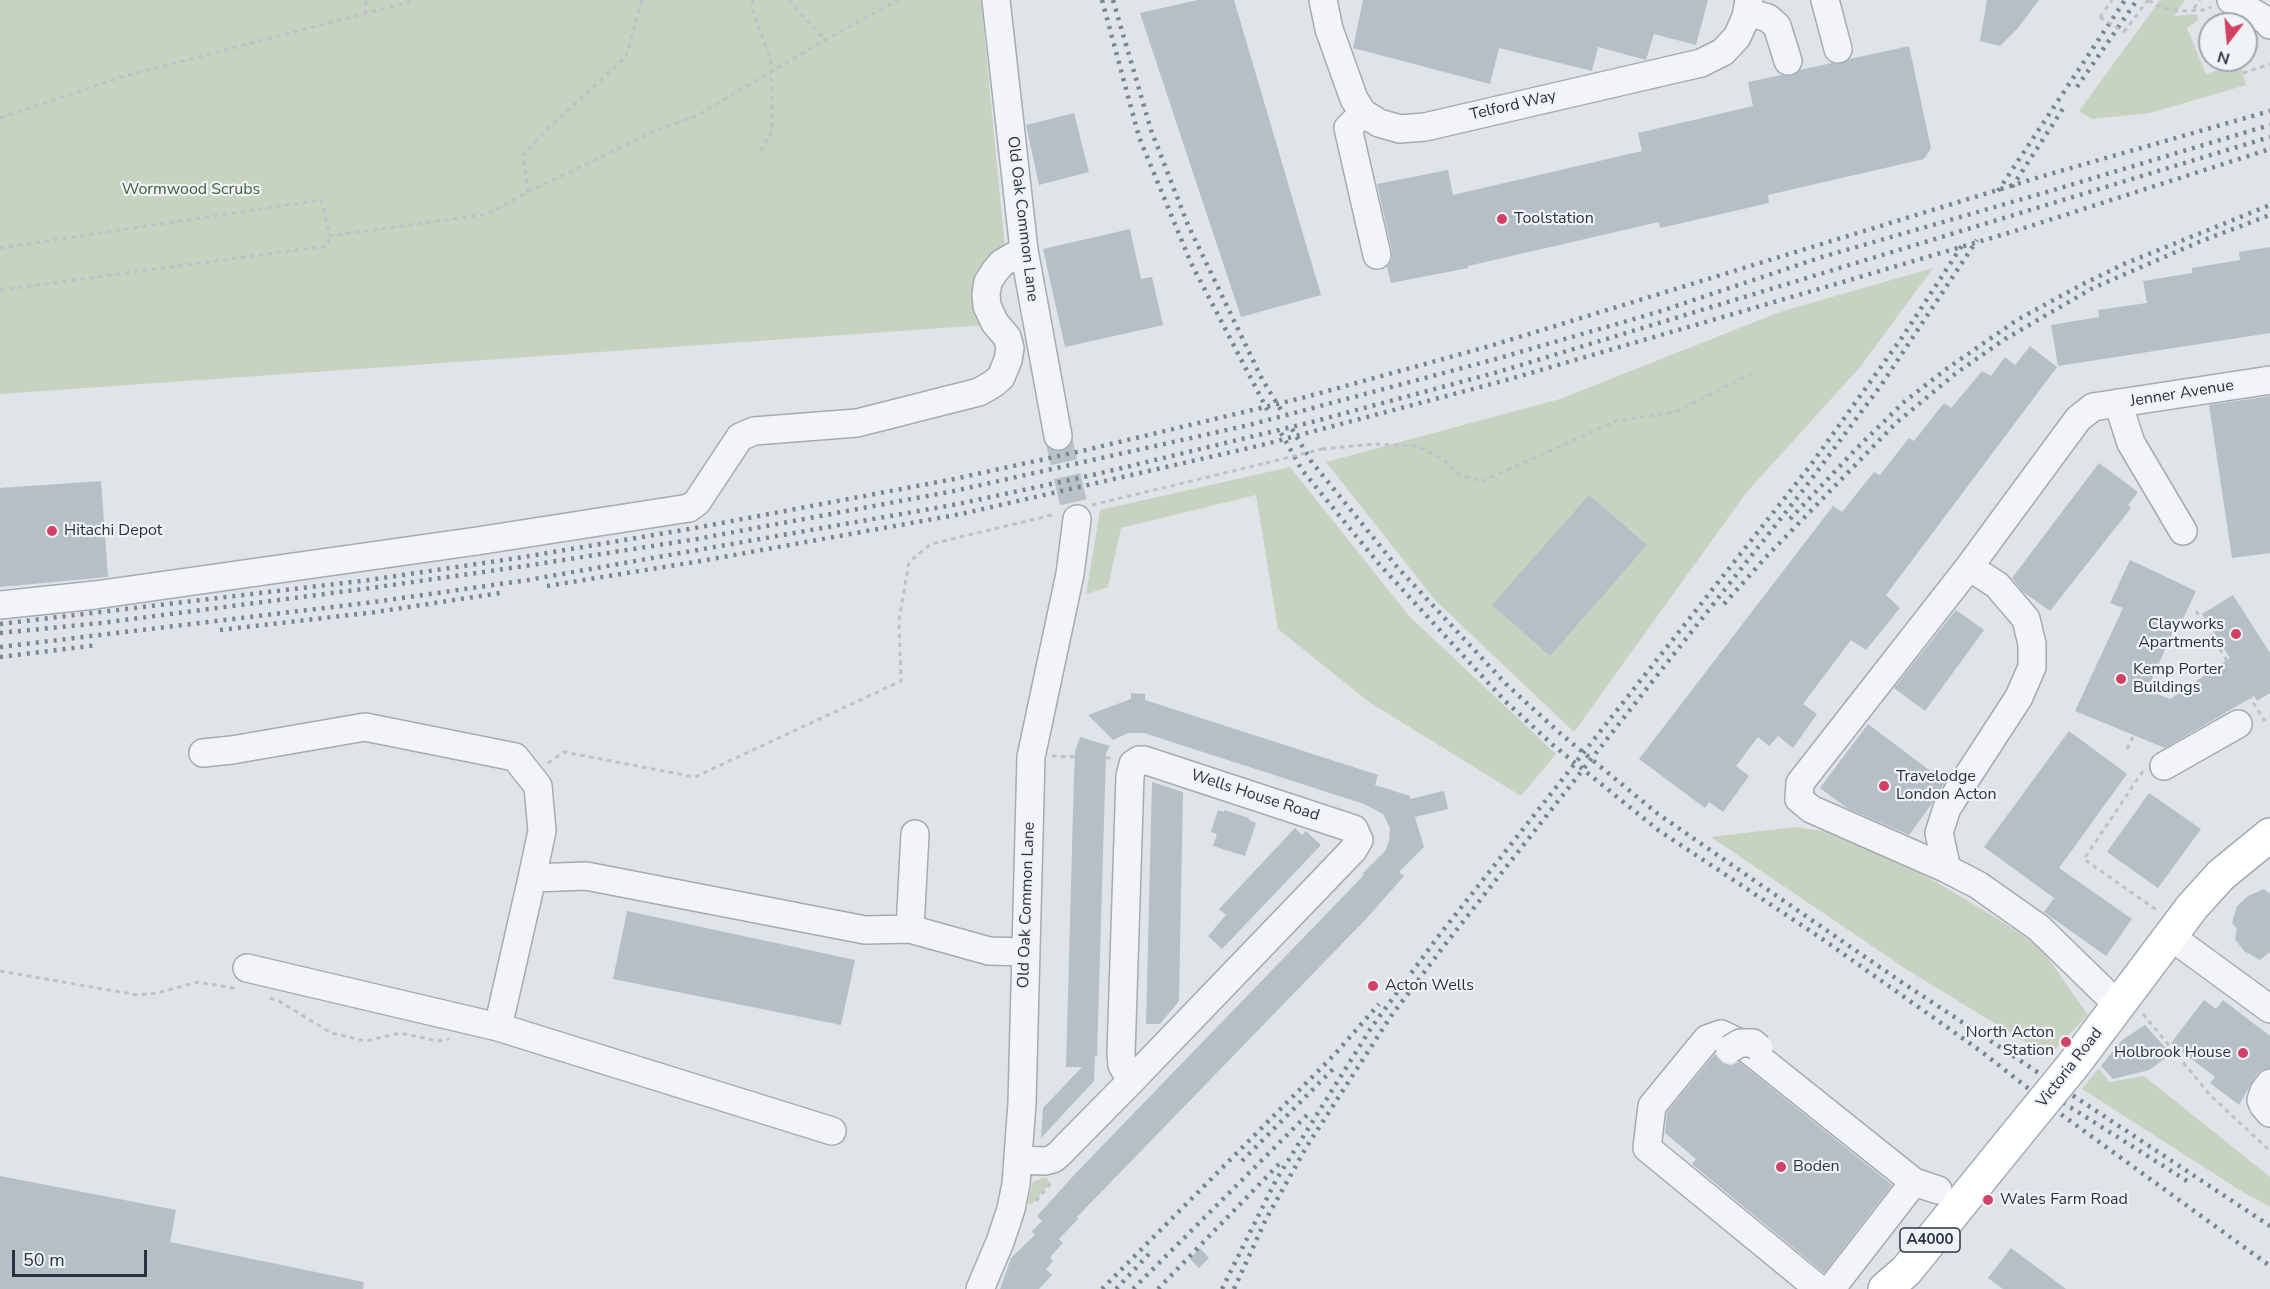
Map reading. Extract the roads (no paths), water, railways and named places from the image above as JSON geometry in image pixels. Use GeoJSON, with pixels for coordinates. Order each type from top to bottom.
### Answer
{"type":"FeatureCollection","features":[{"type":"Feature","properties":{"kind":"main road","name":"A4000"},"geometry":{"type":"LineString","coordinates":[[2168,926],[2192,907],[2221,875],[2270,835]]}},
{"type":"Feature","properties":{"kind":"main road","name":"Victoria Road"},"geometry":{"type":"LineString","coordinates":[[1885,1289],[1906,1270],[1946,1191],[2129,1007],[2168,926]]}},
{"type":"Feature","properties":{"kind":"street","name":"Old Oak Common Lane"},"geometry":{"type":"LineString","coordinates":[[996,0],[1024,250],[1058,436]]}},
{"type":"Feature","properties":{"kind":"street"},"geometry":{"type":"LineString","coordinates":[[1323,0],[1329,29],[1345,76],[1354,99],[1363,112],[1348,129],[1377,255]]}},
{"type":"Feature","properties":{"kind":"street"},"geometry":{"type":"LineString","coordinates":[[1825,0],[1838,49]]}},
{"type":"Feature","properties":{"kind":"street"},"geometry":{"type":"LineString","coordinates":[[2224,2],[2269,22],[2270,25]]}},
{"type":"Feature","properties":{"kind":"street"},"geometry":{"type":"LineString","coordinates":[[1748,6],[1777,26],[1788,61]]}},
{"type":"Feature","properties":{"kind":"street","name":"Telford Way"},"geometry":{"type":"LineString","coordinates":[[1363,112],[1379,123],[1400,129],[1425,127],[1701,63],[1723,52],[1737,37],[1748,6]]}},
{"type":"Feature","properties":{"kind":"street"},"geometry":{"type":"LineString","coordinates":[[0,605],[106,593],[477,541],[689,508],[698,502],[740,437],[754,431],[857,423],[979,392],[993,384],[1005,368],[1010,348],[987,306],[988,282],[994,271],[1024,250]]}},
{"type":"Feature","properties":{"kind":"street","name":"Jenner Avenue"},"geometry":{"type":"LineString","coordinates":[[2106,405],[2270,380]]}},
{"type":"Feature","properties":{"kind":"street"},"geometry":{"type":"LineString","coordinates":[[2129,1007],[2039,928],[1978,885],[1811,809],[1799,799],[1800,783],[1969,567],[2078,419],[2106,405],[2183,531]]}},
{"type":"Feature","properties":{"kind":"street","name":"Old Oak Common Lane"},"geometry":{"type":"LineString","coordinates":[[980,1289],[1011,1209],[1019,1160],[1031,757],[1070,574],[1072,513]]}},
{"type":"Feature","properties":{"kind":"street"},"geometry":{"type":"LineString","coordinates":[[1947,869],[1939,833],[1947,808],[2019,697],[2032,666],[2032,644],[2026,619],[1997,585],[1969,567]]}},
{"type":"Feature","properties":{"kind":"street"},"geometry":{"type":"LineString","coordinates":[[2154,768],[2238,724]]}},
{"type":"Feature","properties":{"kind":"street"},"geometry":{"type":"LineString","coordinates":[[203,753],[365,727],[515,758],[538,786],[542,831],[498,1028]]}},
{"type":"Feature","properties":{"kind":"street","name":"Wells House Road"},"geometry":{"type":"LineString","coordinates":[[1019,1160],[1053,1159],[1131,1081],[1353,850],[1359,840],[1354,829],[1349,825],[1144,760],[1133,764],[1130,776],[1120,1054],[1122,1065],[1131,1081]]}},
{"type":"Feature","properties":{"kind":"street"},"geometry":{"type":"LineString","coordinates":[[910,929],[915,834]]}},
{"type":"Feature","properties":{"kind":"street"},"geometry":{"type":"LineString","coordinates":[[532,878],[586,876],[865,930],[910,929],[988,951],[1026,952]]}},
{"type":"Feature","properties":{"kind":"street"},"geometry":{"type":"LineString","coordinates":[[2168,926],[2270,1010]]}},
{"type":"Feature","properties":{"kind":"street"},"geometry":{"type":"LineString","coordinates":[[243,979],[498,1028],[832,1131]]}},
{"type":"Feature","properties":{"kind":"street"},"geometry":{"type":"LineString","coordinates":[[1819,1289],[1647,1148],[1652,1106],[1707,1039],[1721,1034],[1743,1047],[1946,1191],[1831,1289]]}},
{"type":"Feature","properties":{"kind":"street"},"geometry":{"type":"LineString","coordinates":[[2270,1083],[2261,1100],[2270,1113]]}},
{"type":"Feature","properties":{"kind":"tunnel"},"geometry":{"type":"LineString","coordinates":[[1058,436],[1077,519]]}},
{"type":"Feature","properties":{"kind":"railway"},"geometry":{"type":"LineString","coordinates":[[1102,0],[1139,137],[1191,263],[1269,413]]}},
{"type":"Feature","properties":{"kind":"railway"},"geometry":{"type":"LineString","coordinates":[[1113,0],[1151,130],[1188,225],[1262,379],[1281,410]]}},
{"type":"Feature","properties":{"kind":"railway"},"geometry":{"type":"LineString","coordinates":[[1998,191],[2125,0]]}},
{"type":"Feature","properties":{"kind":"railway"},"geometry":{"type":"LineString","coordinates":[[2077,87],[2137,0]]}},
{"type":"Feature","properties":{"kind":"railway"},"geometry":{"type":"LineString","coordinates":[[2012,187],[2066,104]]}},
{"type":"Feature","properties":{"kind":"railway"},"geometry":{"type":"LineString","coordinates":[[0,624],[369,580],[524,557],[695,528],[954,479],[1086,450],[1302,398],[1490,346],[2043,176],[2270,111]]}},
{"type":"Feature","properties":{"kind":"railway"},"geometry":{"type":"LineString","coordinates":[[0,633],[101,623],[371,588],[697,539],[954,491],[1249,425],[1496,359],[1658,312],[1822,257],[2270,125]]}},
{"type":"Feature","properties":{"kind":"railway"},"geometry":{"type":"LineString","coordinates":[[0,647],[374,602],[528,580],[958,504],[1093,475],[1312,422],[1498,372],[2270,137]]}},
{"type":"Feature","properties":{"kind":"railway"},"geometry":{"type":"LineString","coordinates":[[547,586],[961,514],[1258,446],[1503,381],[1836,284],[2015,231],[2270,149]]}},
{"type":"Feature","properties":{"kind":"railway"},"geometry":{"type":"LineString","coordinates":[[1790,519],[1904,402],[1945,370],[2017,320],[2124,264],[2270,205]]}},
{"type":"Feature","properties":{"kind":"railway"},"geometry":{"type":"LineString","coordinates":[[1724,604],[1767,556],[1896,423],[1955,374],[2005,339],[2093,288],[2199,242],[2270,215]]}},
{"type":"Feature","properties":{"kind":"railway"},"geometry":{"type":"LineString","coordinates":[[1234,1289],[1266,1219],[1307,1146],[1391,1016],[1804,489],[1882,384],[1977,240]]}},
{"type":"Feature","properties":{"kind":"railway"},"geometry":{"type":"LineString","coordinates":[[1222,1289],[1276,1180],[1371,1028],[1437,938],[1810,466],[1903,336],[1963,244]]}},
{"type":"Feature","properties":{"kind":"railway"},"geometry":{"type":"LineString","coordinates":[[1292,429],[1311,461],[1398,568],[1507,685],[1562,735],[1658,814],[1900,981],[2270,1226]]}},
{"type":"Feature","properties":{"kind":"railway"},"geometry":{"type":"LineString","coordinates":[[1281,433],[1302,470],[1379,564],[1504,700],[1553,745],[1658,830],[1818,936],[1982,1052],[2062,1115],[2270,1266]]}},
{"type":"Feature","properties":{"kind":"railway"},"geometry":{"type":"LineString","coordinates":[[220,630],[376,612],[500,593]]}},
{"type":"Feature","properties":{"kind":"railway"},"geometry":{"type":"LineString","coordinates":[[0,657],[98,645]]}},
{"type":"Feature","properties":{"kind":"railway"},"geometry":{"type":"LineString","coordinates":[[1102,1289],[1334,1055],[1379,1004]]}},
{"type":"Feature","properties":{"kind":"railway"},"geometry":{"type":"LineString","coordinates":[[1242,1161],[1335,1067]]}},
{"type":"Feature","properties":{"kind":"railway"},"geometry":{"type":"LineString","coordinates":[[2040,1088],[2187,1181]]}},
{"type":"Feature","properties":{"kind":"railway"},"geometry":{"type":"LineString","coordinates":[[1133,1289],[1309,1113]]}},
{"type":"Feature","properties":{"kind":"railway"},"geometry":{"type":"LineString","coordinates":[[1158,1289],[1279,1164]]}},
{"type":"Feature","properties":{"kind":"railway"},"geometry":{"type":"LineString","coordinates":[[1116,1289],[1149,1254]]}},
{"type":"Feature","properties":{"kind":"place","name":"Toolstation"},"geometry":{"type":"Point","coordinates":[1502,219]}},
{"type":"Feature","properties":{"kind":"place","name":"Hitachi Depot"},"geometry":{"type":"Point","coordinates":[52,531]}},
{"type":"Feature","properties":{"kind":"place","name":"Clayworks Apartments"},"geometry":{"type":"Point","coordinates":[2236,634]}},
{"type":"Feature","properties":{"kind":"place","name":"Kemp Porter Buildings"},"geometry":{"type":"Point","coordinates":[2121,679]}},
{"type":"Feature","properties":{"kind":"place","name":"Travelodge London Acton"},"geometry":{"type":"Point","coordinates":[1884,786]}},
{"type":"Feature","properties":{"kind":"place","name":"Acton Wells"},"geometry":{"type":"Point","coordinates":[1373,986]}},
{"type":"Feature","properties":{"kind":"place","name":"North Acton Station"},"geometry":{"type":"Point","coordinates":[2066,1042]}},
{"type":"Feature","properties":{"kind":"place","name":"Holbrook House"},"geometry":{"type":"Point","coordinates":[2243,1053]}},
{"type":"Feature","properties":{"kind":"place","name":"Boden"},"geometry":{"type":"Point","coordinates":[1781,1167]}},
{"type":"Feature","properties":{"kind":"place","name":"Wales Farm Road"},"geometry":{"type":"Point","coordinates":[1988,1200]}},
{"type":"Feature","properties":{"kind":"park label","name":"Wormwood Scrubs"},"geometry":{"type":"Point","coordinates":[191,190]}}]}
